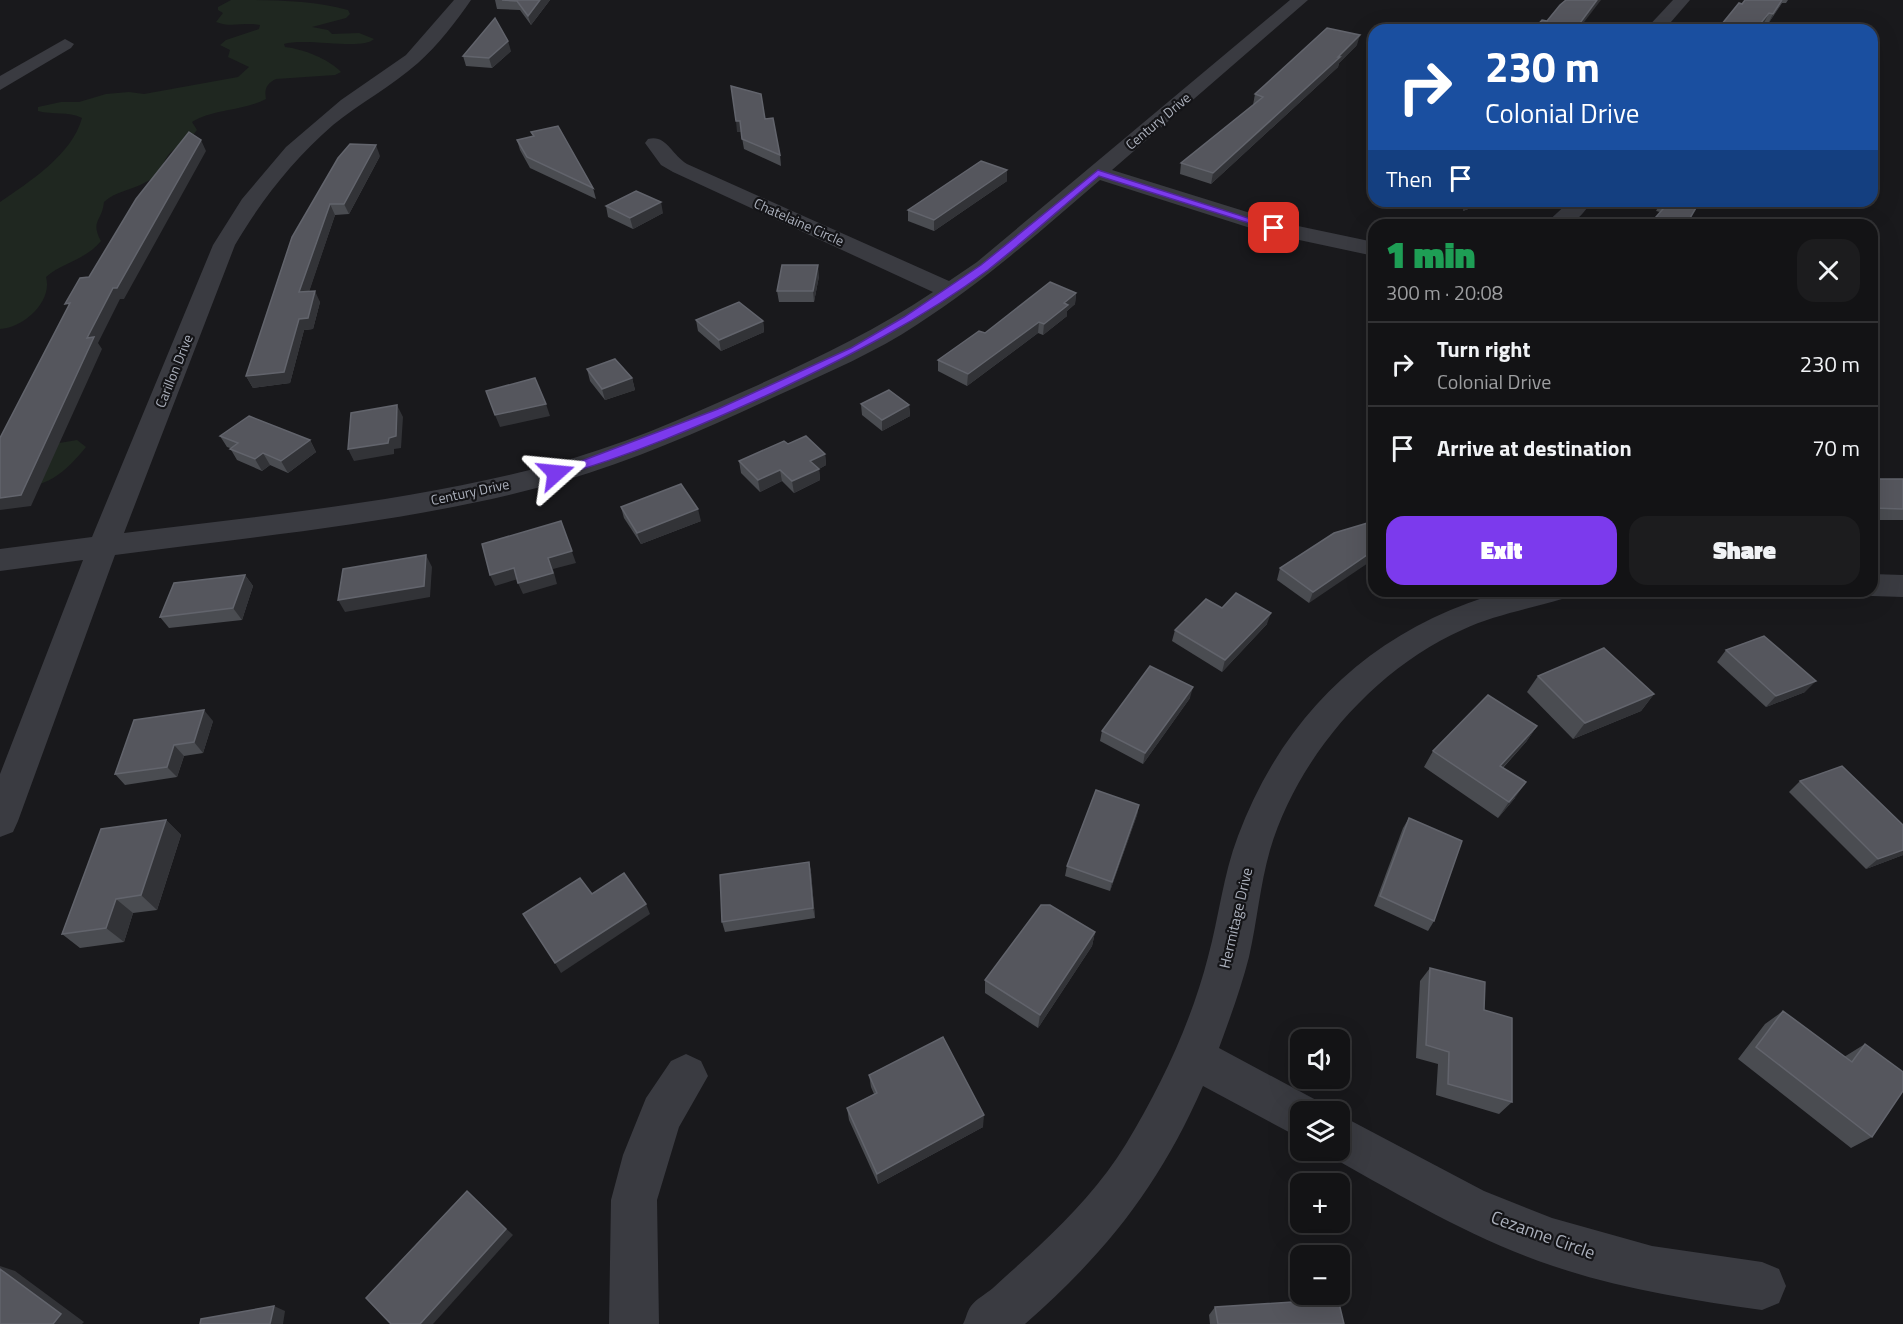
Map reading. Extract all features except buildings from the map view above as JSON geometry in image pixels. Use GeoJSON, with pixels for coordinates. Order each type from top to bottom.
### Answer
{"type":"FeatureCollection","features":[{"type":"Feature","properties":{"kind":"street","name":"Carillon Drive"},"geometry":{"type":"LineString","coordinates":[[0,821],[104,545],[224,244],[252,196],[297,147],[325,122],[410,60],[428,43],[463,0]]}},
{"type":"Feature","properties":{"kind":"street","name":"Century Drive"},"geometry":{"type":"LineString","coordinates":[[0,560],[380,510],[556,473],[635,447],[789,382],[855,350],[951,291],[985,267],[1300,0]]}},
{"type":"Feature","properties":{"kind":"street"},"geometry":{"type":"LineString","coordinates":[[1660,24],[1682,0]]}},
{"type":"Feature","properties":{"kind":"street"},"geometry":{"type":"LineString","coordinates":[[0,84],[65,44]]}},
{"type":"Feature","properties":{"kind":"street","name":"Chatelaine Circle"},"geometry":{"type":"LineString","coordinates":[[655,143],[668,161],[680,168],[951,291]]}},
{"type":"Feature","properties":{"kind":"street"},"geometry":{"type":"LineString","coordinates":[[1098,172],[1274,228],[1368,248]]}},
{"type":"Feature","properties":{"kind":"street"},"geometry":{"type":"LineString","coordinates":[[1564,219],[1576,207]]}},
{"type":"Feature","properties":{"kind":"street","name":"Hermitage Drive"},"geometry":{"type":"LineString","coordinates":[[988,1324],[1047,1273],[1108,1209],[1156,1137],[1193,1057],[1227,960],[1252,848],[1280,787],[1306,741],[1343,698],[1396,655],[1447,623],[1506,601],[1524,597]]}},
{"type":"Feature","properties":{"kind":"street"},"geometry":{"type":"LineString","coordinates":[[1193,1057],[1290,1110]]}},
{"type":"Feature","properties":{"kind":"street"},"geometry":{"type":"LineString","coordinates":[[634,1324],[634,1200],[646,1155],[662,1114],[686,1076]]}},
{"type":"Feature","properties":{"kind":"street","name":"Cezanne Circle"},"geometry":{"type":"LineString","coordinates":[[1350,1143],[1469,1208],[1552,1242],[1652,1270],[1762,1286]]}},
{"type":"Feature","properties":{"kind":"shaded area"},"geometry":{"type":"Polygon","coordinates":[[[231,0],[305,2],[348,10],[350,14],[346,18],[312,27],[328,30],[332,34],[359,33],[374,39],[358,44],[294,42],[284,44],[285,47],[307,52],[323,59],[341,72],[335,75],[276,79],[267,87],[266,99],[192,122],[197,130],[168,155],[152,179],[114,195],[104,202],[97,225],[101,241],[88,253],[46,277],[45,296],[27,319],[9,328],[0,329],[0,202],[59,156],[77,131],[82,118],[38,111],[38,107],[61,102],[79,102],[106,94],[129,92],[144,94],[238,77],[249,67],[228,57],[230,50],[220,45],[226,40],[259,29],[260,25],[227,25],[216,22],[223,13],[218,10],[218,7],[231,0]]]}},
{"type":"Feature","properties":{"kind":"shaded area"},"geometry":{"type":"Polygon","coordinates":[[[0,437],[15,448],[30,448],[77,440],[86,447],[67,468],[49,480],[28,487],[0,492],[0,437]]]}},
{"type":"Feature","properties":{"kind":"route"},"geometry":{"type":"LineString","coordinates":[[556,473],[635,447],[789,382],[855,350],[908,320],[985,267],[1098,172],[1274,228]]}}]}
